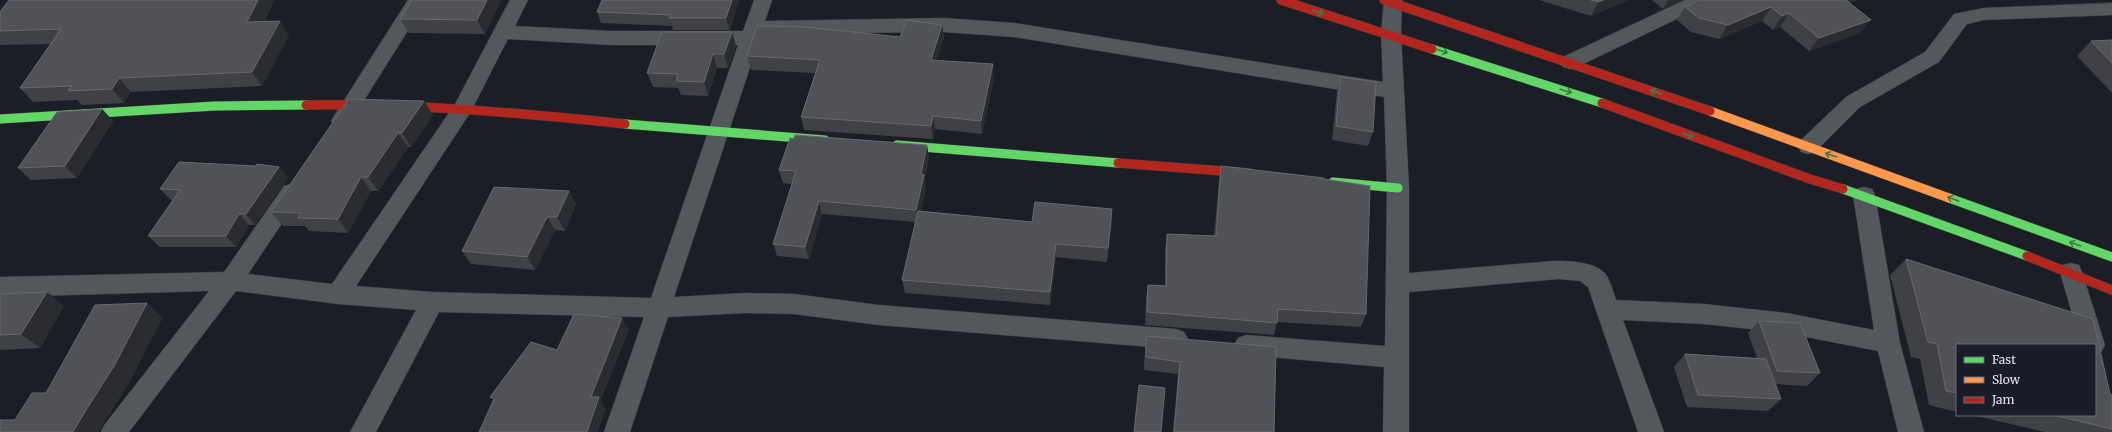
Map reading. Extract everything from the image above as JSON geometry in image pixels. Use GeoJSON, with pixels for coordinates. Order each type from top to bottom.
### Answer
{"type":"FeatureCollection","features":[{"type":"Feature","properties":{"kind":"main road"},"geometry":{"type":"LineString","coordinates":[[1281,0],[1391,34],[1607,105],[1810,179],[1864,195],[2071,272],[2112,290]]}},
{"type":"Feature","properties":{"kind":"main road"},"geometry":{"type":"LineString","coordinates":[[1390,1],[1570,62],[1808,146],[2112,257]]}},
{"type":"Feature","properties":{"kind":"main road"},"geometry":{"type":"LineString","coordinates":[[0,119],[215,106],[354,104],[463,108],[719,133],[836,141]]}},
{"type":"Feature","properties":{"kind":"main road"},"geometry":{"type":"LineString","coordinates":[[890,145],[1255,174]]}},
{"type":"Feature","properties":{"kind":"main road"},"geometry":{"type":"LineString","coordinates":[[1326,181],[1398,188]]}},
{"type":"Feature","properties":{"kind":"street"},"geometry":{"type":"LineString","coordinates":[[331,137],[354,104],[418,0]]}},
{"type":"Feature","properties":{"kind":"street"},"geometry":{"type":"LineString","coordinates":[[338,294],[463,108],[520,0]]}},
{"type":"Feature","properties":{"kind":"street"},"geometry":{"type":"LineString","coordinates":[[617,432],[763,0]]}},
{"type":"Feature","properties":{"kind":"street"},"geometry":{"type":"LineString","coordinates":[[1570,62],[1701,0]]}},
{"type":"Feature","properties":{"kind":"street"},"geometry":{"type":"LineString","coordinates":[[1390,1],[1398,188],[1398,358],[1396,432]]}},
{"type":"Feature","properties":{"kind":"street"},"geometry":{"type":"LineString","coordinates":[[1808,146],[1853,102],[1932,57],[1961,19],[1984,14],[2112,9]]}},
{"type":"Feature","properties":{"kind":"street"},"geometry":{"type":"LineString","coordinates":[[502,32],[611,38],[943,25],[1014,30],[1393,91]]}},
{"type":"Feature","properties":{"kind":"street"},"geometry":{"type":"LineString","coordinates":[[114,432],[230,281],[303,176]]}},
{"type":"Feature","properties":{"kind":"street"},"geometry":{"type":"LineString","coordinates":[[1864,195],[1888,343],[1911,432]]}},
{"type":"Feature","properties":{"kind":"street"},"geometry":{"type":"LineString","coordinates":[[1398,283],[1553,270],[1574,270],[1591,274],[1598,281],[1651,432]]}},
{"type":"Feature","properties":{"kind":"street"},"geometry":{"type":"LineString","coordinates":[[2071,272],[2093,344]]}},
{"type":"Feature","properties":{"kind":"street"},"geometry":{"type":"LineString","coordinates":[[0,287],[230,281],[338,294],[432,302],[658,308],[746,303],[794,304],[879,315],[1200,341]]}},
{"type":"Feature","properties":{"kind":"street"},"geometry":{"type":"LineString","coordinates":[[363,432],[432,302]]}},
{"type":"Feature","properties":{"kind":"street"},"geometry":{"type":"LineString","coordinates":[[1608,309],[1704,314],[1786,323],[1888,343]]}},
{"type":"Feature","properties":{"kind":"street"},"geometry":{"type":"LineString","coordinates":[[1224,343],[1398,358]]}},
{"type":"Feature","properties":{"kind":"building"},"geometry":{"type":"Polygon","coordinates":[[[9,0],[258,0],[247,22],[280,21],[252,72],[119,78],[112,89],[68,91],[72,86],[20,88],[61,29],[0,31],[0,12],[9,0]]]}},
{"type":"Feature","properties":{"kind":"building"},"geometry":{"type":"Polygon","coordinates":[[[412,0],[487,0],[477,20],[400,19],[412,0]]]}},
{"type":"Feature","properties":{"kind":"building"},"geometry":{"type":"Polygon","coordinates":[[[602,0],[732,0],[726,18],[669,18],[671,15],[597,12],[602,0]]]}},
{"type":"Feature","properties":{"kind":"building"},"geometry":{"type":"Polygon","coordinates":[[[1591,0],[1603,0],[1598,2],[1591,0]]]}},
{"type":"Feature","properties":{"kind":"building"},"geometry":{"type":"Polygon","coordinates":[[[1699,0],[1846,0],[1871,20],[1819,38],[1789,13],[1782,16],[1771,7],[1728,25],[1699,18],[1685,7],[1699,0]]]}},
{"type":"Feature","properties":{"kind":"building"},"geometry":{"type":"Polygon","coordinates":[[[907,20],[942,25],[931,60],[993,64],[981,121],[933,116],[931,126],[801,117],[820,60],[747,56],[757,26],[806,27],[900,37],[907,20]]]}},
{"type":"Feature","properties":{"kind":"building"},"geometry":{"type":"Polygon","coordinates":[[[662,32],[732,32],[724,54],[713,54],[704,82],[676,81],[678,74],[647,73],[662,32]]]}},
{"type":"Feature","properties":{"kind":"building"},"geometry":{"type":"Polygon","coordinates":[[[2112,40],[2112,63],[2091,41],[2112,40]]]}},
{"type":"Feature","properties":{"kind":"building"},"geometry":{"type":"Polygon","coordinates":[[[1340,77],[1376,82],[1373,132],[1336,126],[1340,77]]]}},
{"type":"Feature","properties":{"kind":"building"},"geometry":{"type":"Polygon","coordinates":[[[349,99],[424,101],[402,133],[398,133],[368,177],[361,177],[338,219],[298,218],[301,213],[271,212],[349,99]]]}},
{"type":"Feature","properties":{"kind":"building"},"geometry":{"type":"Polygon","coordinates":[[[102,109],[65,166],[18,168],[57,112],[102,109]]]}},
{"type":"Feature","properties":{"kind":"building"},"geometry":{"type":"Polygon","coordinates":[[[795,135],[927,145],[921,174],[924,175],[916,210],[819,201],[805,247],[773,244],[796,171],[779,170],[790,138],[794,139],[795,135]]]}},
{"type":"Feature","properties":{"kind":"building"},"geometry":{"type":"Polygon","coordinates":[[[179,162],[256,166],[257,164],[279,167],[246,214],[239,214],[226,236],[148,236],[180,190],[160,189],[179,162]]]}},
{"type":"Feature","properties":{"kind":"building"},"geometry":{"type":"Polygon","coordinates":[[[1221,166],[1324,178],[1370,186],[1366,314],[1278,309],[1277,323],[1147,312],[1148,285],[1166,286],[1167,234],[1216,236],[1221,166]]]}},
{"type":"Feature","properties":{"kind":"building"},"geometry":{"type":"Polygon","coordinates":[[[494,187],[569,191],[557,217],[547,217],[527,257],[462,251],[494,187]]]}},
{"type":"Feature","properties":{"kind":"building"},"geometry":{"type":"Polygon","coordinates":[[[1035,202],[1112,209],[1108,248],[1056,244],[1050,292],[902,280],[918,211],[1032,222],[1035,202]]]}},
{"type":"Feature","properties":{"kind":"building"},"geometry":{"type":"Polygon","coordinates":[[[1906,259],[2093,319],[2110,394],[2112,395],[2112,429],[2057,416],[2096,416],[2096,344],[1956,344],[1956,393],[1946,391],[1937,344],[1928,342],[1906,259]]]}},
{"type":"Feature","properties":{"kind":"building"},"geometry":{"type":"Polygon","coordinates":[[[47,292],[21,334],[0,335],[0,294],[47,292]]]}},
{"type":"Feature","properties":{"kind":"building"},"geometry":{"type":"Polygon","coordinates":[[[147,303],[114,366],[73,432],[0,432],[0,420],[15,420],[32,393],[46,393],[95,305],[147,303]]]}},
{"type":"Feature","properties":{"kind":"building"},"geometry":{"type":"Polygon","coordinates":[[[574,314],[622,318],[591,397],[599,397],[587,432],[479,432],[494,399],[490,397],[531,342],[557,350],[574,314]]]}},
{"type":"Feature","properties":{"kind":"building"},"geometry":{"type":"Polygon","coordinates":[[[1759,321],[1800,323],[1820,373],[1777,371],[1759,321]]]}},
{"type":"Feature","properties":{"kind":"building"},"geometry":{"type":"Polygon","coordinates":[[[1146,336],[1276,347],[1274,432],[1174,432],[1180,362],[1146,357],[1146,336]]]}},
{"type":"Feature","properties":{"kind":"building"},"geometry":{"type":"Polygon","coordinates":[[[1685,354],[1766,359],[1781,399],[1698,395],[1685,354]]]}},
{"type":"Feature","properties":{"kind":"building"},"geometry":{"type":"Polygon","coordinates":[[[1139,385],[1165,388],[1161,432],[1134,432],[1139,385]]]}},
{"type":"Feature","properties":{"kind":"traffic: fast"},"geometry":{"type":"LineString","coordinates":[[1432,49],[1602,103]]}},
{"type":"Feature","properties":{"kind":"traffic: fast"},"geometry":{"type":"LineString","coordinates":[[0,119],[215,106],[306,105]]}},
{"type":"Feature","properties":{"kind":"traffic: fast"},"geometry":{"type":"LineString","coordinates":[[625,124],[719,133],[825,140]]}},
{"type":"Feature","properties":{"kind":"traffic: fast"},"geometry":{"type":"LineString","coordinates":[[897,145],[1118,163]]}},
{"type":"Feature","properties":{"kind":"traffic: fast"},"geometry":{"type":"LineString","coordinates":[[1333,182],[1398,188]]}},
{"type":"Feature","properties":{"kind":"traffic: fast"},"geometry":{"type":"LineString","coordinates":[[1843,189],[2027,256]]}},
{"type":"Feature","properties":{"kind":"traffic: fast"},"geometry":{"type":"LineString","coordinates":[[1949,198],[2112,257]]}},
{"type":"Feature","properties":{"kind":"traffic: slow"},"geometry":{"type":"LineString","coordinates":[[1710,111],[1949,198]]}},
{"type":"Feature","properties":{"kind":"traffic: jam"},"geometry":{"type":"LineString","coordinates":[[1281,0],[1432,49]]}},
{"type":"Feature","properties":{"kind":"traffic: jam"},"geometry":{"type":"LineString","coordinates":[[1384,0],[1710,111]]}},
{"type":"Feature","properties":{"kind":"traffic: jam"},"geometry":{"type":"LineString","coordinates":[[1602,103],[1810,179],[1843,189]]}},
{"type":"Feature","properties":{"kind":"traffic: jam"},"geometry":{"type":"LineString","coordinates":[[306,105],[353,104],[463,108],[625,124]]}},
{"type":"Feature","properties":{"kind":"traffic: jam"},"geometry":{"type":"LineString","coordinates":[[1118,163],[1249,173]]}},
{"type":"Feature","properties":{"kind":"traffic: jam"},"geometry":{"type":"LineString","coordinates":[[2027,256],[2112,290]]}}]}
